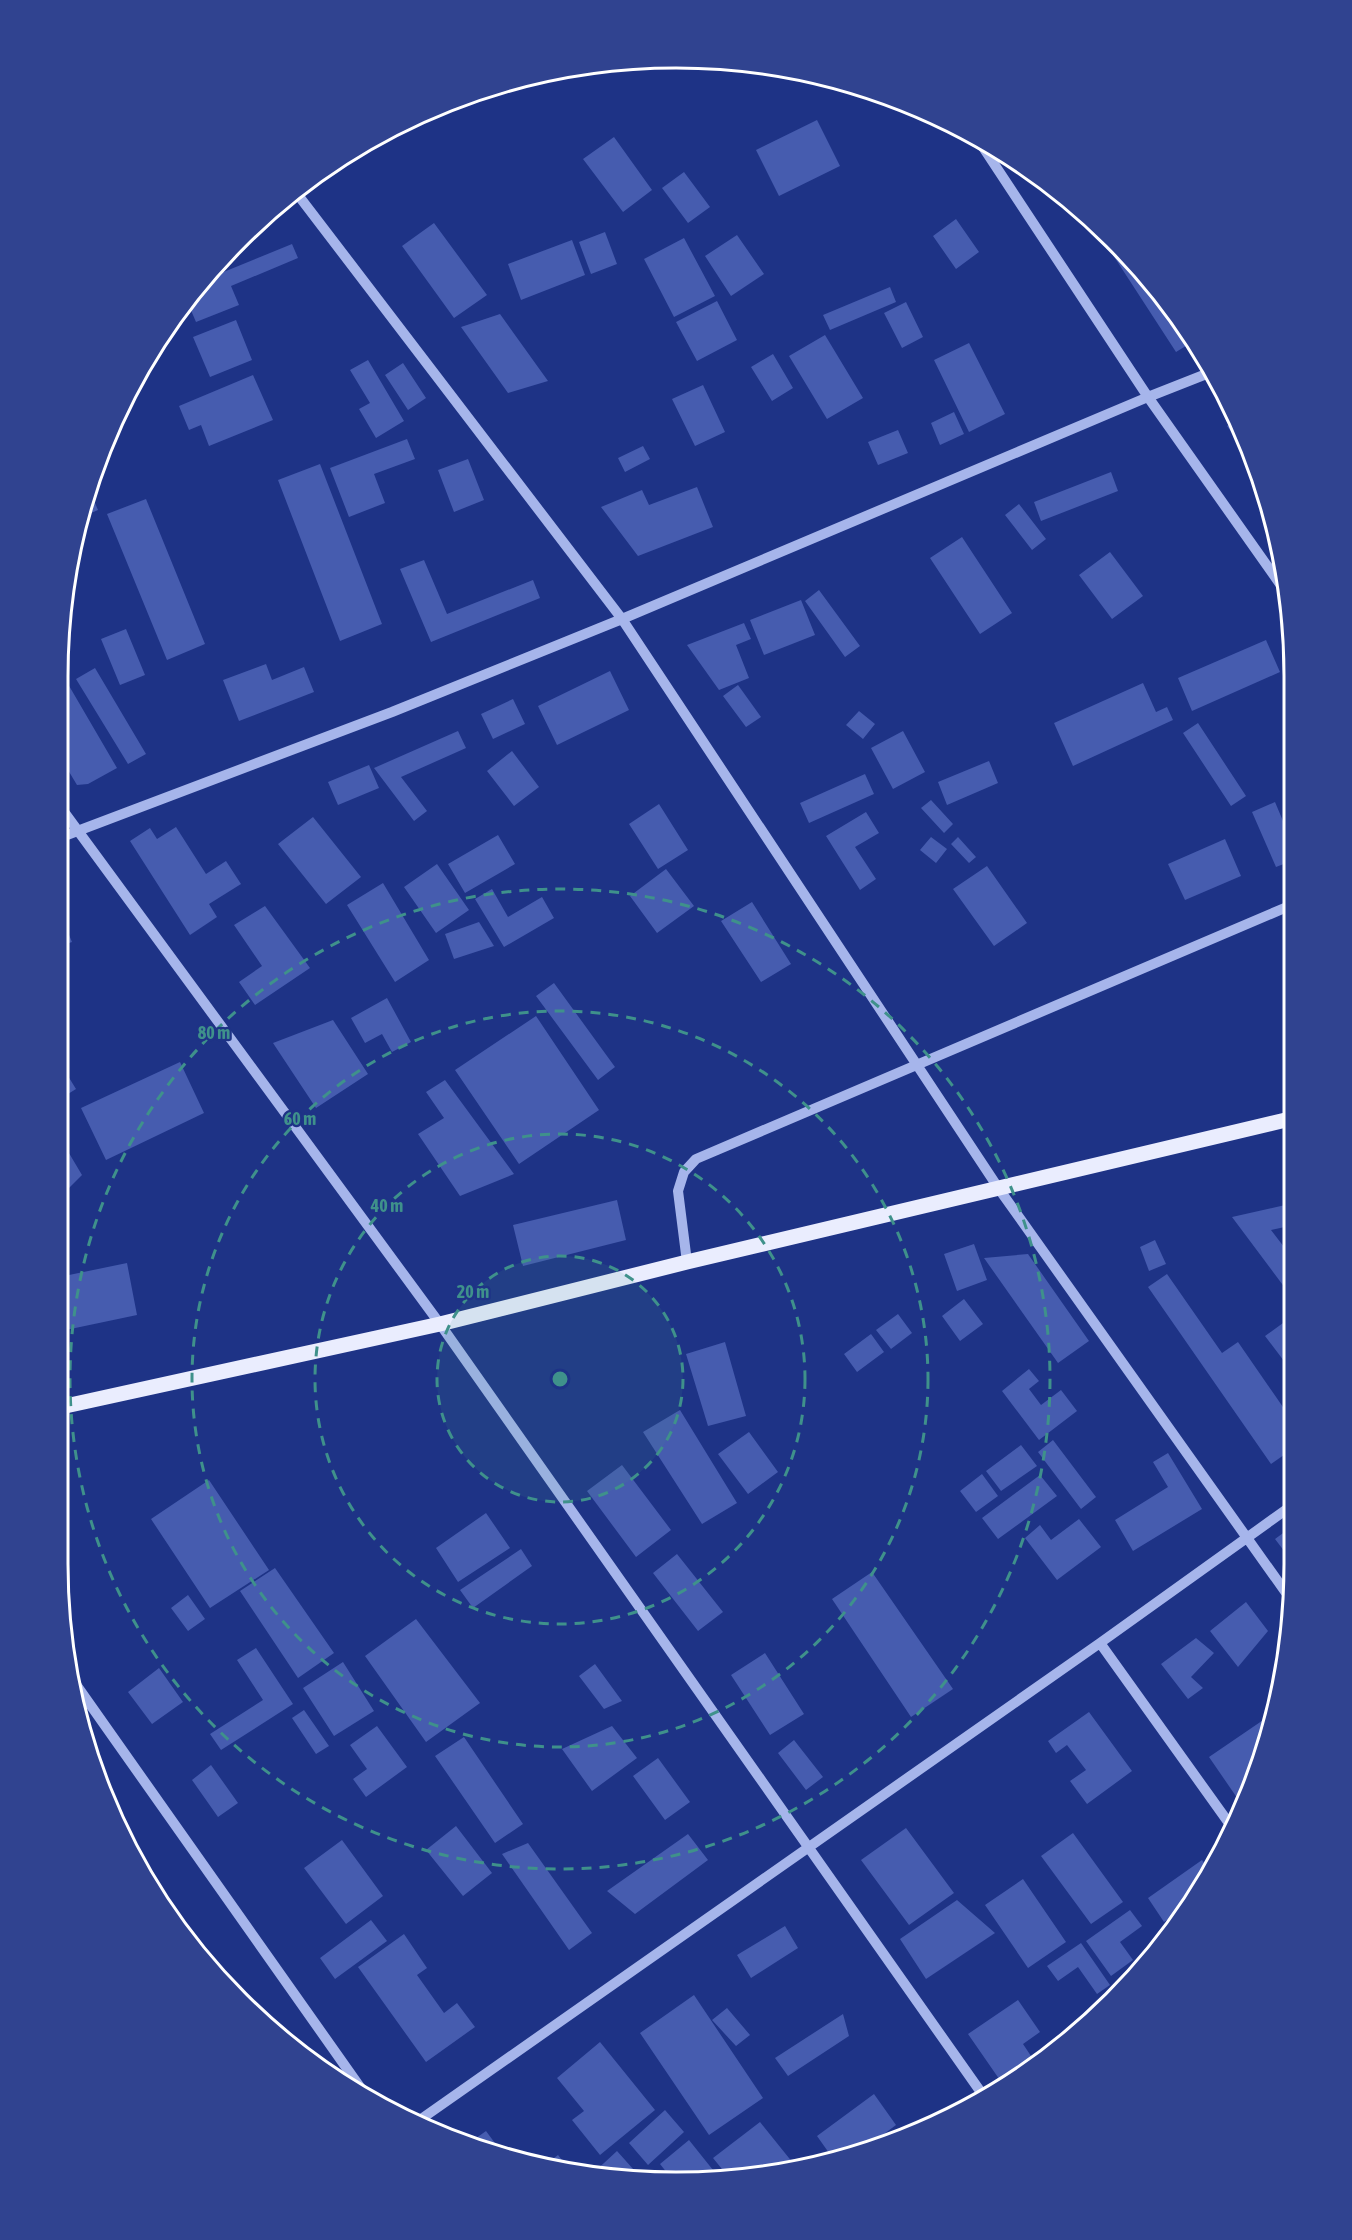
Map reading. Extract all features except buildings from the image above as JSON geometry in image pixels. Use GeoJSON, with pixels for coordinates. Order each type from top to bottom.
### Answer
{"type":"FeatureCollection","features":[{"type":"Feature","properties":{"kind":"main road"},"geometry":{"type":"LineString","coordinates":[[68,1405],[440,1324],[687,1262],[999,1190],[1284,1120]]}},
{"type":"Feature","properties":{"kind":"street"},"geometry":{"type":"LineString","coordinates":[[986,152],[1148,397],[1276,579]]}},
{"type":"Feature","properties":{"kind":"street"},"geometry":{"type":"LineString","coordinates":[[300,198],[622,619],[999,1190],[1283,1589]]}},
{"type":"Feature","properties":{"kind":"street"},"geometry":{"type":"LineString","coordinates":[[68,834],[392,712],[622,619],[1204,375]]}},
{"type":"Feature","properties":{"kind":"street"},"geometry":{"type":"LineString","coordinates":[[68,818],[440,1324],[979,2091]]}},
{"type":"Feature","properties":{"kind":"street"},"geometry":{"type":"LineString","coordinates":[[687,1262],[678,1191],[684,1172],[696,1159],[1284,908]]}},
{"type":"Feature","properties":{"kind":"street"},"geometry":{"type":"LineString","coordinates":[[423,2117],[1100,1644],[1284,1511]]}},
{"type":"Feature","properties":{"kind":"street"},"geometry":{"type":"LineString","coordinates":[[1100,1644],[1227,1821]]}},
{"type":"Feature","properties":{"kind":"street"},"geometry":{"type":"LineString","coordinates":[[82,1694],[356,2081]]}}]}
